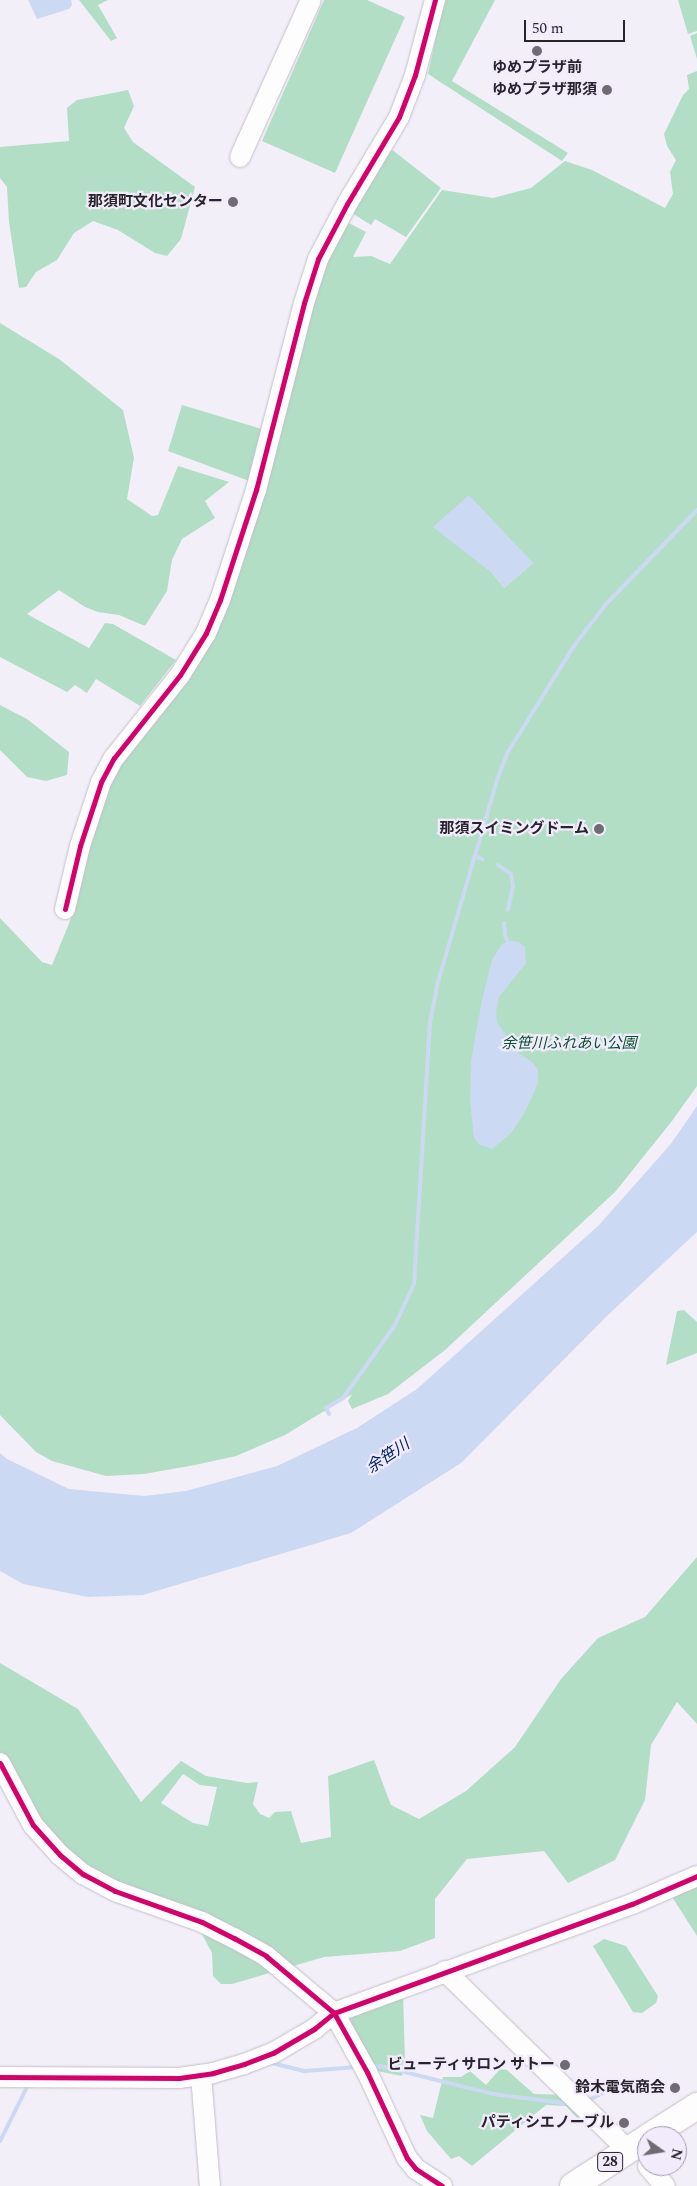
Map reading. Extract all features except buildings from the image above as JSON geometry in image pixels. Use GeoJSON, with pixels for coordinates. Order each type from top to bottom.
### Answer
{"type":"FeatureCollection","features":[{"type":"Feature","properties":{"kind":"main road","name":"28"},"geometry":{"type":"LineString","coordinates":[[672,2126],[697,2106]]}},
{"type":"Feature","properties":{"kind":"main road","name":"28"},"geometry":{"type":"LineString","coordinates":[[572,2186],[637,2153]]}},
{"type":"Feature","properties":{"kind":"street"},"geometry":{"type":"LineString","coordinates":[[240,156],[311,0]]}},
{"type":"Feature","properties":{"kind":"street"},"geometry":{"type":"LineString","coordinates":[[65,909],[80,846],[101,782],[114,758],[180,675],[206,633],[220,600],[256,490],[304,303],[318,259],[405,104],[436,0]]}},
{"type":"Feature","properties":{"kind":"street"},"geometry":{"type":"LineString","coordinates":[[0,1764],[33,1825],[60,1854],[84,1874],[115,1891],[202,1922],[234,1938],[266,1956],[334,2012],[367,2072],[407,2158],[416,2169],[442,2186]]}},
{"type":"Feature","properties":{"kind":"street"},"geometry":{"type":"LineString","coordinates":[[0,2077],[179,2078],[201,2075],[244,2064],[273,2053],[314,2029],[334,2012],[632,1904],[697,1876]]}},
{"type":"Feature","properties":{"kind":"street"},"geometry":{"type":"LineString","coordinates":[[445,1971],[637,2145]]}},
{"type":"Feature","properties":{"kind":"street"},"geometry":{"type":"LineString","coordinates":[[201,2075],[210,2186]]}},
{"type":"Feature","properties":{"kind":"green space"},"geometry":{"type":"Polygon","coordinates":[[[79,0],[108,0],[98,5],[117,38],[111,41],[79,0]]]}},
{"type":"Feature","properties":{"kind":"green space"},"geometry":{"type":"Polygon","coordinates":[[[324,0],[367,0],[405,17],[335,173],[262,141],[324,0]]]}},
{"type":"Feature","properties":{"kind":"green space"},"geometry":{"type":"Polygon","coordinates":[[[446,0],[495,0],[452,81],[568,153],[562,161],[428,74],[443,5],[446,0]]]}},
{"type":"Feature","properties":{"kind":"green space"},"geometry":{"type":"Polygon","coordinates":[[[678,0],[697,0],[697,31],[688,34],[678,0]]]}},
{"type":"Feature","properties":{"kind":"green space"},"geometry":{"type":"Polygon","coordinates":[[[697,33],[697,59],[690,36],[697,33]]]}},
{"type":"Feature","properties":{"kind":"green space","name":"余笹川ふれあい公園"},"geometry":{"type":"Polygon","coordinates":[[[697,71],[697,1086],[672,1121],[615,1192],[445,1350],[388,1394],[352,1409],[348,1401],[352,1394],[285,1435],[236,1456],[195,1465],[144,1474],[106,1476],[52,1461],[36,1452],[0,1415],[0,918],[42,962],[52,965],[74,911],[84,862],[106,793],[125,756],[195,666],[323,267],[347,222],[366,232],[353,257],[371,256],[390,264],[442,190],[493,198],[531,188],[565,161],[592,170],[665,208],[673,194],[670,172],[676,160],[667,146],[664,134],[683,95],[689,89],[687,75],[697,71]],[[533,563],[492,573],[504,588],[533,563]]]}},
{"type":"Feature","properties":{"kind":"green space"},"geometry":{"type":"Polygon","coordinates":[[[128,90],[134,106],[124,128],[133,142],[195,187],[181,239],[167,256],[155,253],[118,230],[93,221],[74,233],[57,260],[36,272],[26,287],[19,288],[9,222],[7,187],[0,178],[0,147],[69,141],[67,108],[77,100],[128,90]]]}},
{"type":"Feature","properties":{"kind":"green space"},"geometry":{"type":"Polygon","coordinates":[[[391,149],[441,188],[406,237],[375,219],[371,225],[352,213],[391,149]]]}},
{"type":"Feature","properties":{"kind":"green space"},"geometry":{"type":"Polygon","coordinates":[[[0,323],[59,359],[123,410],[134,458],[127,499],[152,516],[158,515],[178,466],[229,482],[205,501],[215,518],[182,539],[172,560],[167,591],[145,626],[119,615],[98,612],[85,607],[59,590],[27,614],[89,648],[105,623],[113,624],[176,660],[140,706],[96,679],[87,693],[75,685],[67,692],[0,657],[0,323]]]}},
{"type":"Feature","properties":{"kind":"green space"},"geometry":{"type":"Polygon","coordinates":[[[182,405],[265,430],[252,482],[168,451],[182,405]]]}},
{"type":"Feature","properties":{"kind":"green space"},"geometry":{"type":"Polygon","coordinates":[[[0,705],[27,719],[69,752],[67,775],[46,781],[27,777],[0,750],[0,705]]]}},
{"type":"Feature","properties":{"kind":"green space"},"geometry":{"type":"Polygon","coordinates":[[[684,1310],[697,1322],[697,1353],[666,1365],[677,1311],[684,1310]]]}},
{"type":"Feature","properties":{"kind":"green space"},"geometry":{"type":"Polygon","coordinates":[[[697,1557],[697,1724],[677,1702],[651,1745],[645,1800],[615,1860],[568,1883],[544,1851],[467,1859],[435,1899],[435,1938],[400,1951],[324,1957],[232,1984],[221,1984],[213,1976],[212,1953],[196,1923],[107,1882],[54,1842],[0,1755],[0,1663],[78,1709],[141,1802],[181,1761],[206,1776],[247,1783],[258,1782],[253,1804],[260,1814],[269,1818],[275,1812],[291,1811],[301,1843],[331,1837],[328,1776],[374,1760],[391,1805],[419,1819],[466,1791],[515,1747],[561,1679],[598,1638],[645,1617],[697,1557]],[[183,1774],[161,1803],[193,1823],[208,1826],[217,1787],[200,1785],[183,1774]]]}},
{"type":"Feature","properties":{"kind":"green space"},"geometry":{"type":"Polygon","coordinates":[[[697,1880],[697,1936],[669,1892],[697,1880]]]}},
{"type":"Feature","properties":{"kind":"green space"},"geometry":{"type":"Polygon","coordinates":[[[604,1939],[626,1946],[658,1996],[656,2003],[642,2013],[633,2012],[593,1946],[604,1939]]]}},
{"type":"Feature","properties":{"kind":"green space"},"geometry":{"type":"Polygon","coordinates":[[[403,1991],[405,2062],[402,2076],[377,2071],[343,2014],[403,1991]]]}},
{"type":"Feature","properties":{"kind":"green space"},"geometry":{"type":"Polygon","coordinates":[[[500,2069],[507,2070],[534,2094],[570,2095],[582,2116],[577,2118],[566,2106],[546,2105],[472,2166],[459,2156],[451,2159],[427,2131],[420,2115],[433,2118],[443,2077],[461,2077],[470,2071],[486,2085],[500,2069]]]}},
{"type":"Feature","properties":{"kind":"water"},"geometry":{"type":"Polygon","coordinates":[[[28,0],[71,0],[72,5],[69,9],[37,19],[28,0]]]}},
{"type":"Feature","properties":{"kind":"water"},"geometry":{"type":"Polygon","coordinates":[[[469,495],[533,563],[504,588],[492,573],[433,527],[469,495]]]}},
{"type":"Feature","properties":{"kind":"water"},"geometry":{"type":"Polygon","coordinates":[[[512,941],[519,942],[525,947],[526,963],[499,997],[496,1012],[497,1022],[517,1052],[532,1062],[538,1070],[538,1083],[524,1114],[511,1133],[492,1149],[480,1145],[474,1138],[470,1102],[471,1061],[482,1000],[492,960],[502,944],[512,941]]]}},
{"type":"Feature","properties":{"kind":"water","name":"余笹川"},"geometry":{"type":"Polygon","coordinates":[[[697,1106],[697,1232],[609,1314],[461,1463],[351,1533],[143,1595],[88,1597],[23,1584],[0,1571],[0,1453],[7,1459],[69,1489],[144,1496],[186,1491],[277,1466],[357,1428],[417,1389],[599,1225],[670,1145],[697,1106]]]}},
{"type":"Feature","properties":{"kind":"waterway"},"geometry":{"type":"LineString","coordinates":[[329,1414],[326,1408],[343,1398],[395,1325],[414,1284],[430,1022],[438,982],[497,780],[508,752],[574,646],[606,604],[697,510]]}},
{"type":"Feature","properties":{"kind":"waterway"},"geometry":{"type":"LineString","coordinates":[[475,856],[482,859]]}},
{"type":"Feature","properties":{"kind":"waterway"},"geometry":{"type":"LineString","coordinates":[[498,865],[511,874],[513,886],[508,909]]}},
{"type":"Feature","properties":{"kind":"waterway"},"geometry":{"type":"LineString","coordinates":[[504,923],[508,942]]}},
{"type":"Feature","properties":{"kind":"waterway"},"geometry":{"type":"LineString","coordinates":[[272,2063],[305,2071],[357,2067]]}},
{"type":"Feature","properties":{"kind":"waterway"},"geometry":{"type":"LineString","coordinates":[[372,2067],[380,2066],[493,2094],[571,2104]]}},
{"type":"Feature","properties":{"kind":"waterway"},"geometry":{"type":"LineString","coordinates":[[0,2141],[29,2083]]}},
{"type":"Feature","properties":{"kind":"waterway"},"geometry":{"type":"LineString","coordinates":[[589,2100],[605,2092]]}},
{"type":"Feature","properties":{"kind":"cycle path"},"geometry":{"type":"LineString","coordinates":[[65,909],[80,846],[101,782],[114,758],[180,675],[206,633],[220,600],[256,490],[304,303],[318,259],[347,204],[399,117],[415,75],[435,0]]}},
{"type":"Feature","properties":{"kind":"cycle path"},"geometry":{"type":"LineString","coordinates":[[0,1763],[33,1825],[60,1855],[83,1874],[115,1891],[202,1922],[234,1938],[266,1956],[334,2013],[367,2072],[407,2158],[416,2169],[442,2186]]}},
{"type":"Feature","properties":{"kind":"cycle path"},"geometry":{"type":"LineString","coordinates":[[0,2077],[179,2078],[213,2073],[273,2053],[314,2029],[334,2013],[632,1904],[697,1876]]}},
{"type":"Feature","properties":{"kind":"place","name":"ゆめプラザ前"},"geometry":{"type":"Point","coordinates":[537,51]}},
{"type":"Feature","properties":{"kind":"place","name":"ゆめプラザ那須"},"geometry":{"type":"Point","coordinates":[607,90]}},
{"type":"Feature","properties":{"kind":"place","name":"那須町文化センター"},"geometry":{"type":"Point","coordinates":[233,202]}},
{"type":"Feature","properties":{"kind":"place","name":"那須スイミングドーム"},"geometry":{"type":"Point","coordinates":[599,829]}},
{"type":"Feature","properties":{"kind":"place","name":"ビューティサロン サトー"},"geometry":{"type":"Point","coordinates":[565,2065]}},
{"type":"Feature","properties":{"kind":"place","name":"鈴木電気商会"},"geometry":{"type":"Point","coordinates":[675,2088]}},
{"type":"Feature","properties":{"kind":"place","name":"パティシエノーブル"},"geometry":{"type":"Point","coordinates":[624,2123]}}]}
